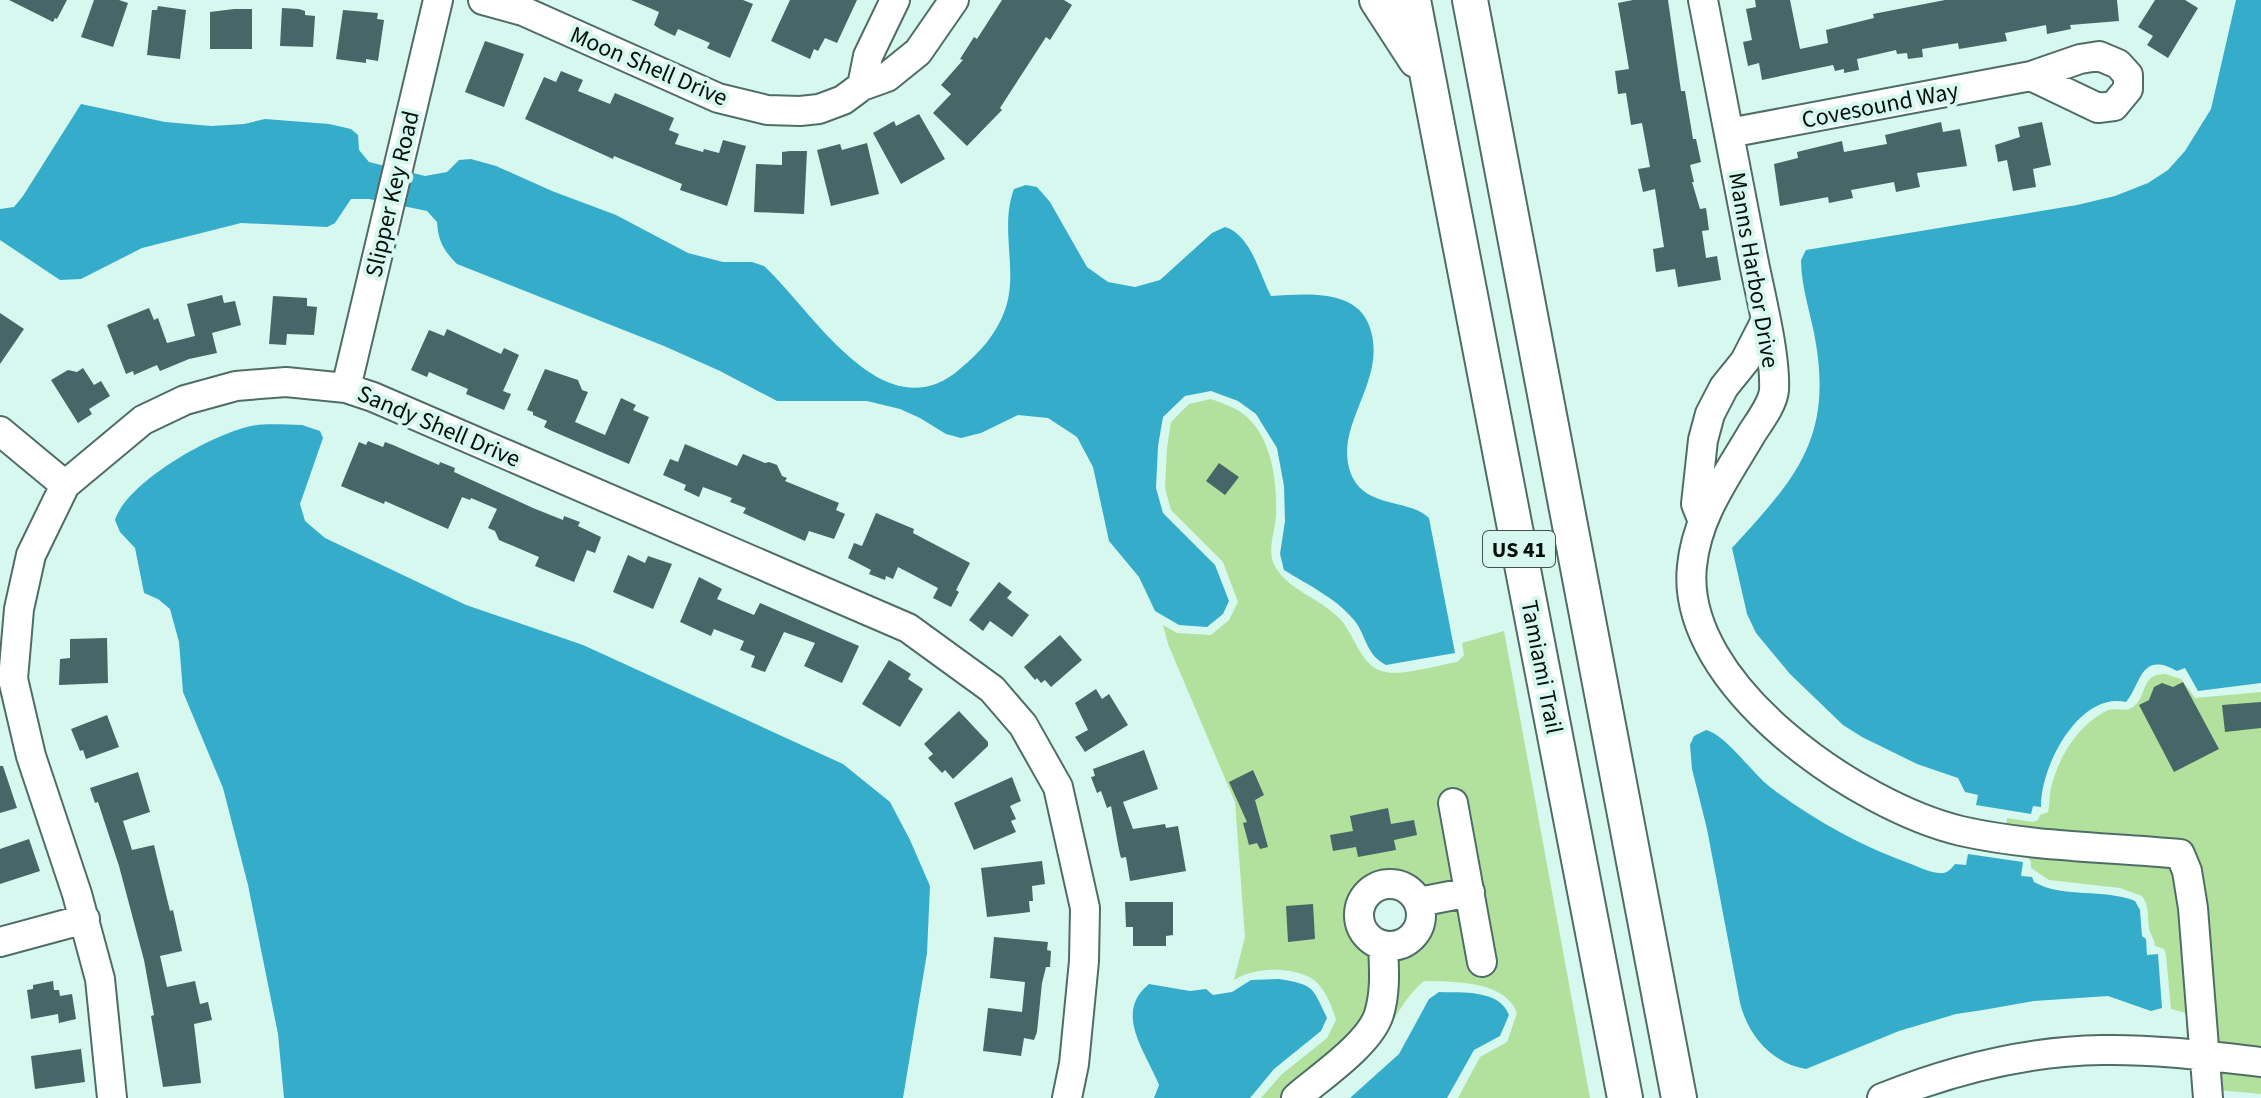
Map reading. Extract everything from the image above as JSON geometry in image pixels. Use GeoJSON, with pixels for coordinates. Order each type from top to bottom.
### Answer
{"type":"FeatureCollection","features":[{"type":"Feature","properties":{"kind":"main road"},"geometry":{"type":"LineString","coordinates":[[1377,0],[1390,16],[1429,82]]}},
{"type":"Feature","properties":{"kind":"main road","name":"Tamiami Trail"},"geometry":{"type":"LineString","coordinates":[[1413,0],[1625,1098]]}},
{"type":"Feature","properties":{"kind":"main road","name":"US 41"},"geometry":{"type":"LineString","coordinates":[[1470,0],[1679,1098]]}},
{"type":"Feature","properties":{"kind":"street","name":"Slipper Key Road"},"geometry":{"type":"LineString","coordinates":[[346,388],[438,0]]}},
{"type":"Feature","properties":{"kind":"street","name":"Moon Shell Drive"},"geometry":{"type":"LineString","coordinates":[[483,0],[523,11],[718,98],[767,110],[819,109],[843,100],[862,86],[887,77],[918,52],[954,0]]}},
{"type":"Feature","properties":{"kind":"street"},"geometry":{"type":"LineString","coordinates":[[862,86],[868,56],[895,0]]}},
{"type":"Feature","properties":{"kind":"street","name":"Manns Harbor Drive"},"geometry":{"type":"LineString","coordinates":[[1703,0],[1773,366],[1774,394],[1702,519],[1692,567],[1694,610],[1705,640],[1736,686],[1767,718],[1822,766],[1885,802],[1959,830],[2034,842],[2180,854],[2187,871],[2193,908],[2208,1098]]}},
{"type":"Feature","properties":{"kind":"street","name":"Covesound Way"},"geometry":{"type":"LineString","coordinates":[[1729,133],[2031,76]]}},
{"type":"Feature","properties":{"kind":"street"},"geometry":{"type":"LineString","coordinates":[[1702,519],[1696,504],[1703,440],[1713,407],[1745,361],[1765,322]]}},
{"type":"Feature","properties":{"kind":"street","name":"Sandy Shell Drive"},"geometry":{"type":"LineString","coordinates":[[112,1098],[100,979],[85,919],[31,756],[13,679],[19,609],[31,555],[65,485],[143,420],[185,400],[248,385],[286,382],[346,388],[908,628],[992,689],[1023,725],[1058,787],[1085,908],[1084,961],[1074,1064],[1067,1098]]}},
{"type":"Feature","properties":{"kind":"street"},"geometry":{"type":"LineString","coordinates":[[1728,383],[1767,407]]}},
{"type":"Feature","properties":{"kind":"street"},"geometry":{"type":"LineString","coordinates":[[0,431],[65,485]]}},
{"type":"Feature","properties":{"kind":"street"},"geometry":{"type":"LineString","coordinates":[[1453,803],[1482,962]]}},
{"type":"Feature","properties":{"kind":"street"},"geometry":{"type":"LineString","coordinates":[[1395,884],[1405,887],[1419,902],[1421,922],[1417,931],[1402,944],[1383,945],[1367,936],[1362,928],[1360,911],[1367,895],[1375,888],[1395,884]]}},
{"type":"Feature","properties":{"kind":"street"},"geometry":{"type":"LineString","coordinates":[[1419,902],[1470,892]]}},
{"type":"Feature","properties":{"kind":"street"},"geometry":{"type":"LineString","coordinates":[[0,942],[85,919]]}},
{"type":"Feature","properties":{"kind":"street"},"geometry":{"type":"LineString","coordinates":[[1296,1098],[1368,1034],[1379,1016],[1385,981],[1383,945]]}},
{"type":"Feature","properties":{"kind":"street"},"geometry":{"type":"LineString","coordinates":[[1882,1098],[1917,1084],[1996,1061],[2102,1050],[2261,1062]]}},
{"type":"Feature","properties":{"kind":"green space"},"geometry":{"type":"Polygon","coordinates":[[[1211,399],[1245,415],[1257,429],[1268,452],[1276,491],[1271,554],[1277,569],[1283,578],[1339,618],[1370,664],[1392,673],[1457,662],[1464,655],[1462,643],[1504,631],[1590,1098],[1458,1098],[1480,1057],[1507,1042],[1517,1013],[1502,994],[1490,989],[1463,983],[1424,981],[1406,1000],[1369,1053],[1321,1098],[1312,1098],[1354,1062],[1394,956],[1410,950],[1422,940],[1431,910],[1461,904],[1474,972],[1494,970],[1461,792],[1441,794],[1458,884],[1423,891],[1406,877],[1389,874],[1373,879],[1359,890],[1351,904],[1349,921],[1356,937],[1373,951],[1369,1012],[1360,1028],[1281,1098],[1261,1098],[1281,1075],[1327,1038],[1336,1020],[1323,990],[1314,980],[1300,973],[1270,970],[1234,980],[1245,937],[1235,802],[1168,644],[1163,625],[1177,633],[1211,635],[1229,620],[1238,602],[1223,562],[1171,510],[1165,488],[1171,422],[1189,404],[1211,399]]]}},
{"type":"Feature","properties":{"kind":"green space"},"geometry":{"type":"Polygon","coordinates":[[[2157,675],[2181,679],[2195,698],[2261,692],[2261,1052],[2214,1047],[2197,870],[2006,828],[2007,818],[2033,822],[2048,812],[2058,766],[2085,726],[2108,710],[2133,707],[2148,682],[2157,675]]]}},
{"type":"Feature","properties":{"kind":"green space"},"geometry":{"type":"Polygon","coordinates":[[[2026,855],[2173,863],[2177,872],[2193,1045],[2187,1045],[2186,1013],[2171,1009],[2166,955],[2164,949],[2155,946],[2142,896],[2120,888],[2049,880],[2031,868],[2026,855]]]}},
{"type":"Feature","properties":{"kind":"green space"},"geometry":{"type":"Polygon","coordinates":[[[2215,1067],[2261,1072],[2261,1094],[2217,1090],[2215,1067]]]}},
{"type":"Feature","properties":{"kind":"water"},"geometry":{"type":"Polygon","coordinates":[[[2236,0],[2261,0],[2261,683],[2198,691],[2185,668],[2177,671],[2165,666],[2149,667],[2126,702],[2109,702],[2093,708],[2066,735],[2047,772],[2041,807],[2033,806],[2031,814],[1976,805],[1978,795],[1965,792],[1958,778],[1917,764],[1843,725],[1790,674],[1756,633],[1747,614],[1732,548],[1790,480],[1813,434],[1818,407],[1816,344],[1801,260],[1806,250],[2077,205],[2115,196],[2148,183],[2168,170],[2185,151],[2211,109],[2236,0]]]}},
{"type":"Feature","properties":{"kind":"water"},"geometry":{"type":"Polygon","coordinates":[[[81,104],[165,122],[211,126],[265,119],[329,124],[351,129],[358,135],[359,150],[369,162],[425,176],[447,172],[459,160],[471,159],[496,166],[616,215],[688,253],[723,262],[752,262],[764,266],[852,359],[878,377],[905,387],[933,385],[961,368],[981,349],[997,327],[1009,295],[1008,219],[1014,189],[1026,185],[1037,187],[1050,202],[1087,267],[1108,282],[1135,287],[1160,280],[1212,233],[1225,227],[1234,231],[1248,246],[1271,296],[1313,295],[1341,299],[1362,313],[1369,325],[1373,345],[1372,364],[1349,437],[1347,455],[1351,474],[1366,493],[1429,518],[1455,653],[1386,665],[1371,652],[1350,615],[1284,570],[1280,554],[1285,521],[1284,486],[1277,448],[1256,414],[1238,401],[1211,391],[1185,396],[1163,417],[1156,488],[1163,513],[1215,565],[1229,601],[1223,614],[1207,627],[1179,625],[1155,611],[1139,577],[1109,541],[1093,467],[1077,437],[1048,418],[1018,415],[981,433],[961,438],[946,434],[900,409],[867,401],[777,401],[664,346],[457,264],[442,245],[437,222],[427,211],[369,199],[351,199],[335,223],[327,227],[241,223],[142,248],[81,279],[60,280],[0,240],[0,209],[14,207],[23,196],[81,104]]]}},
{"type":"Feature","properties":{"kind":"water"},"geometry":{"type":"Polygon","coordinates":[[[302,425],[320,431],[323,438],[300,504],[305,521],[325,538],[466,605],[583,645],[843,764],[890,802],[930,886],[927,953],[903,1098],[284,1098],[278,1034],[248,885],[223,788],[183,692],[179,642],[170,609],[144,593],[135,548],[120,532],[115,520],[136,490],[194,449],[251,426],[302,425]]]}},
{"type":"Feature","properties":{"kind":"water"},"geometry":{"type":"Polygon","coordinates":[[[1706,730],[1722,739],[1786,799],[1838,831],[1892,857],[1942,873],[1955,864],[1966,865],[1968,854],[2023,862],[2021,876],[2032,877],[2034,882],[2046,887],[2135,901],[2140,910],[2147,955],[2158,954],[2162,1008],[2151,1011],[2108,996],[2034,1001],[1956,1014],[1899,1031],[1806,1069],[1782,1061],[1755,1036],[1740,1003],[1707,829],[1692,769],[1690,745],[1694,736],[1706,730]]]}},
{"type":"Feature","properties":{"kind":"water"},"geometry":{"type":"Polygon","coordinates":[[[1279,979],[1299,983],[1314,993],[1327,1018],[1321,1031],[1274,1069],[1250,1098],[1154,1098],[1159,1085],[1133,1020],[1139,995],[1149,984],[1190,991],[1206,989],[1213,995],[1232,992],[1251,980],[1279,979]]]}},
{"type":"Feature","properties":{"kind":"water"},"geometry":{"type":"Polygon","coordinates":[[[1439,992],[1479,994],[1497,1001],[1509,1015],[1500,1036],[1474,1050],[1447,1098],[1350,1098],[1399,1054],[1429,999],[1439,992]]]}},
{"type":"Feature","properties":{"kind":"building"},"geometry":{"type":"Polygon","coordinates":[[[9,0],[67,0],[53,22],[9,0]]]}},
{"type":"Feature","properties":{"kind":"building"},"geometry":{"type":"Polygon","coordinates":[[[94,0],[128,3],[113,47],[81,37],[94,0]]]}},
{"type":"Feature","properties":{"kind":"building"},"geometry":{"type":"Polygon","coordinates":[[[631,0],[743,0],[753,4],[730,58],[707,48],[710,43],[678,29],[675,36],[660,29],[654,25],[659,12],[631,0]]]}},
{"type":"Feature","properties":{"kind":"building"},"geometry":{"type":"Polygon","coordinates":[[[790,0],[857,0],[837,43],[825,38],[818,51],[814,49],[810,59],[771,41],[790,0]]]}},
{"type":"Feature","properties":{"kind":"building"},"geometry":{"type":"Polygon","coordinates":[[[1002,0],[1064,0],[1072,5],[1050,40],[1046,37],[1000,108],[1002,110],[967,146],[933,113],[951,94],[941,85],[963,60],[960,59],[974,37],[977,39],[1002,0]]]}},
{"type":"Feature","properties":{"kind":"building"},"geometry":{"type":"Polygon","coordinates":[[[1668,0],[1681,91],[1685,91],[1693,139],[1696,139],[1701,162],[1690,165],[1700,209],[1706,208],[1709,230],[1702,231],[1706,258],[1717,256],[1721,280],[1678,287],[1675,269],[1656,272],[1653,249],[1664,247],[1655,189],[1643,192],[1638,169],[1650,167],[1642,123],[1631,125],[1626,93],[1618,94],[1615,71],[1629,69],[1618,3],[1668,0]]]}},
{"type":"Feature","properties":{"kind":"building"},"geometry":{"type":"Polygon","coordinates":[[[1755,0],[1790,0],[1800,49],[1828,43],[1826,30],[1874,18],[1873,14],[1945,0],[2117,0],[2119,21],[2070,25],[2071,29],[2047,34],[2046,25],[2005,33],[2007,41],[1959,49],[1958,43],[1922,49],[1923,57],[1908,59],[1907,53],[1897,54],[1896,50],[1857,59],[1859,70],[1844,73],[1844,69],[1835,71],[1833,65],[1762,80],[1759,63],[1748,66],[1743,42],[1752,40],[1746,9],[1756,7],[1755,0]]]}},
{"type":"Feature","properties":{"kind":"building"},"geometry":{"type":"Polygon","coordinates":[[[2155,0],[2185,0],[2198,8],[2168,58],[2147,45],[2153,36],[2138,27],[2155,0]]]}},
{"type":"Feature","properties":{"kind":"building"},"geometry":{"type":"Polygon","coordinates":[[[158,6],[186,10],[180,59],[147,55],[152,10],[157,10],[158,6]]]}},
{"type":"Feature","properties":{"kind":"building"},"geometry":{"type":"Polygon","coordinates":[[[282,8],[299,9],[305,11],[305,15],[315,16],[313,47],[280,46],[282,8]]]}},
{"type":"Feature","properties":{"kind":"building"},"geometry":{"type":"Polygon","coordinates":[[[252,9],[252,49],[210,49],[210,12],[252,9]]]}},
{"type":"Feature","properties":{"kind":"building"},"geometry":{"type":"Polygon","coordinates":[[[343,10],[378,13],[377,19],[384,20],[378,61],[366,59],[366,63],[336,59],[343,10]]]}},
{"type":"Feature","properties":{"kind":"building"},"geometry":{"type":"Polygon","coordinates":[[[485,41],[524,54],[504,107],[465,92],[485,41]]]}},
{"type":"Feature","properties":{"kind":"building"},"geometry":{"type":"Polygon","coordinates":[[[561,71],[583,80],[578,91],[610,104],[615,93],[674,118],[669,130],[679,134],[675,144],[719,153],[723,140],[746,146],[727,206],[680,190],[682,184],[614,156],[613,159],[525,119],[544,77],[556,82],[561,71]]]}},
{"type":"Feature","properties":{"kind":"building"},"geometry":{"type":"Polygon","coordinates":[[[919,114],[945,159],[901,184],[873,133],[894,121],[896,126],[919,114]]]}},
{"type":"Feature","properties":{"kind":"building"},"geometry":{"type":"Polygon","coordinates":[[[1941,122],[1943,132],[1960,129],[1967,166],[1917,173],[1920,187],[1896,192],[1894,182],[1851,190],[1853,198],[1829,203],[1828,197],[1780,206],[1774,164],[1798,158],[1797,152],[1842,141],[1844,152],[1887,144],[1885,135],[1941,122]]]}},
{"type":"Feature","properties":{"kind":"building"},"geometry":{"type":"Polygon","coordinates":[[[2042,122],[2051,165],[2033,169],[2036,187],[2013,191],[2007,160],[1998,162],[1995,145],[2020,137],[2018,127],[2042,122]]]}},
{"type":"Feature","properties":{"kind":"building"},"geometry":{"type":"Polygon","coordinates":[[[867,143],[879,194],[831,206],[817,150],[840,144],[842,150],[867,143]]]}},
{"type":"Feature","properties":{"kind":"building"},"geometry":{"type":"Polygon","coordinates":[[[807,151],[804,214],[754,212],[756,164],[782,165],[782,152],[807,151]]]}},
{"type":"Feature","properties":{"kind":"building"},"geometry":{"type":"Polygon","coordinates":[[[222,295],[224,303],[235,301],[241,325],[212,333],[217,353],[189,359],[160,371],[157,365],[134,375],[133,371],[126,374],[107,325],[149,308],[154,320],[158,318],[167,343],[195,336],[187,304],[222,295]]]}},
{"type":"Feature","properties":{"kind":"building"},"geometry":{"type":"Polygon","coordinates":[[[273,296],[307,298],[307,306],[317,307],[314,335],[287,334],[286,345],[269,344],[273,296]]]}},
{"type":"Feature","properties":{"kind":"building"},"geometry":{"type":"Polygon","coordinates":[[[0,313],[24,329],[0,364],[0,313]]]}},
{"type":"Feature","properties":{"kind":"building"},"geometry":{"type":"Polygon","coordinates":[[[447,329],[501,354],[504,348],[519,355],[503,391],[511,394],[504,410],[466,394],[468,389],[429,372],[427,377],[411,370],[429,330],[444,336],[447,329]]]}},
{"type":"Feature","properties":{"kind":"building"},"geometry":{"type":"Polygon","coordinates":[[[83,368],[94,385],[101,381],[110,396],[89,409],[92,414],[78,423],[51,380],[68,370],[77,372],[83,368]]]}},
{"type":"Feature","properties":{"kind":"building"},"geometry":{"type":"Polygon","coordinates":[[[545,369],[578,380],[582,390],[588,392],[575,422],[605,435],[621,398],[636,405],[633,410],[649,417],[629,464],[544,427],[547,421],[527,410],[545,369]]]}},
{"type":"Feature","properties":{"kind":"building"},"geometry":{"type":"Polygon","coordinates":[[[368,441],[383,447],[385,442],[439,465],[440,462],[455,468],[454,472],[533,508],[563,520],[564,516],[580,522],[578,526],[601,537],[595,553],[587,550],[574,582],[535,566],[539,557],[499,540],[495,531],[488,528],[497,509],[471,498],[462,497],[448,529],[385,501],[384,504],[341,486],[359,442],[366,445],[368,441]]]}},
{"type":"Feature","properties":{"kind":"building"},"geometry":{"type":"Polygon","coordinates":[[[685,444],[737,466],[743,454],[777,465],[782,476],[787,478],[785,481],[839,503],[836,510],[845,514],[834,539],[809,531],[805,541],[743,513],[746,508],[730,502],[732,498],[703,487],[699,497],[684,490],[686,485],[663,475],[670,459],[678,462],[685,444]]]}},
{"type":"Feature","properties":{"kind":"building"},"geometry":{"type":"Polygon","coordinates":[[[1219,463],[1239,477],[1225,495],[1206,481],[1219,463]]]}},
{"type":"Feature","properties":{"kind":"building"},"geometry":{"type":"Polygon","coordinates":[[[876,513],[914,529],[913,533],[970,563],[951,607],[933,598],[938,588],[898,567],[893,579],[886,576],[885,580],[869,574],[871,570],[848,558],[854,543],[862,546],[876,513]]]}},
{"type":"Feature","properties":{"kind":"building"},"geometry":{"type":"Polygon","coordinates":[[[628,555],[645,563],[648,556],[672,564],[653,609],[613,592],[628,555]]]}},
{"type":"Feature","properties":{"kind":"building"},"geometry":{"type":"Polygon","coordinates":[[[699,577],[722,589],[717,599],[754,615],[760,603],[859,646],[842,683],[804,666],[815,643],[784,632],[765,672],[751,667],[755,656],[740,650],[744,641],[714,629],[711,636],[680,622],[699,577]]]}},
{"type":"Feature","properties":{"kind":"building"},"geometry":{"type":"Polygon","coordinates":[[[999,582],[1012,592],[1007,598],[1029,615],[1012,637],[990,621],[983,631],[969,620],[999,582]]]}},
{"type":"Feature","properties":{"kind":"building"},"geometry":{"type":"Polygon","coordinates":[[[1060,635],[1082,660],[1051,687],[1045,680],[1041,683],[1037,678],[1035,680],[1024,667],[1060,635]]]}},
{"type":"Feature","properties":{"kind":"building"},"geometry":{"type":"Polygon","coordinates":[[[107,638],[108,683],[59,685],[60,659],[70,658],[70,639],[107,638]]]}},
{"type":"Feature","properties":{"kind":"building"},"geometry":{"type":"Polygon","coordinates":[[[889,660],[911,674],[908,679],[923,689],[900,727],[862,704],[889,660]]]}},
{"type":"Feature","properties":{"kind":"building"},"geometry":{"type":"Polygon","coordinates":[[[2183,682],[2219,749],[2174,772],[2139,705],[2149,700],[2154,687],[2162,683],[2173,687],[2183,682]]]}},
{"type":"Feature","properties":{"kind":"building"},"geometry":{"type":"Polygon","coordinates":[[[1096,689],[1102,699],[1109,694],[1128,725],[1085,752],[1075,737],[1088,730],[1075,703],[1096,689]]]}},
{"type":"Feature","properties":{"kind":"building"},"geometry":{"type":"Polygon","coordinates":[[[2261,702],[2261,728],[2225,732],[2222,705],[2261,702]]]}},
{"type":"Feature","properties":{"kind":"building"},"geometry":{"type":"Polygon","coordinates":[[[959,711],[988,742],[988,746],[953,779],[945,770],[942,773],[928,758],[933,754],[924,744],[959,711]]]}},
{"type":"Feature","properties":{"kind":"building"},"geometry":{"type":"Polygon","coordinates":[[[107,715],[119,747],[86,759],[71,729],[107,715]]]}},
{"type":"Feature","properties":{"kind":"building"},"geometry":{"type":"Polygon","coordinates":[[[1144,750],[1158,789],[1123,802],[1133,829],[1165,824],[1166,828],[1178,826],[1186,871],[1130,881],[1126,857],[1121,858],[1111,806],[1107,808],[1101,791],[1097,793],[1091,777],[1095,776],[1093,769],[1144,750]]]}},
{"type":"Feature","properties":{"kind":"building"},"geometry":{"type":"Polygon","coordinates":[[[0,766],[3,766],[17,808],[0,813],[0,766]]]}},
{"type":"Feature","properties":{"kind":"building"},"geometry":{"type":"Polygon","coordinates":[[[1253,770],[1264,795],[1255,800],[1268,847],[1260,849],[1257,843],[1249,845],[1243,823],[1247,822],[1229,782],[1253,770]]]}},
{"type":"Feature","properties":{"kind":"building"},"geometry":{"type":"Polygon","coordinates":[[[138,772],[150,812],[123,821],[132,850],[154,845],[170,911],[173,910],[182,951],[160,956],[167,987],[195,981],[200,1004],[208,1002],[212,1020],[194,1024],[201,1083],[163,1087],[144,960],[119,866],[98,802],[95,803],[90,788],[138,772]]]}},
{"type":"Feature","properties":{"kind":"building"},"geometry":{"type":"Polygon","coordinates":[[[1012,777],[1021,801],[1010,806],[1016,819],[1011,821],[1016,832],[974,850],[954,803],[1012,777]]]}},
{"type":"Feature","properties":{"kind":"building"},"geometry":{"type":"Polygon","coordinates":[[[1388,808],[1391,824],[1414,820],[1417,835],[1394,840],[1396,850],[1358,857],[1356,847],[1333,851],[1330,835],[1353,831],[1350,816],[1388,808]]]}},
{"type":"Feature","properties":{"kind":"building"},"geometry":{"type":"Polygon","coordinates":[[[29,839],[40,871],[0,884],[0,849],[29,839]]]}},
{"type":"Feature","properties":{"kind":"building"},"geometry":{"type":"Polygon","coordinates":[[[1042,861],[1045,884],[1032,886],[1030,912],[987,917],[981,868],[1042,861]]]}},
{"type":"Feature","properties":{"kind":"building"},"geometry":{"type":"Polygon","coordinates":[[[1125,902],[1173,902],[1173,935],[1166,936],[1166,946],[1133,946],[1133,927],[1126,927],[1125,902]]]}},
{"type":"Feature","properties":{"kind":"building"},"geometry":{"type":"Polygon","coordinates":[[[1313,904],[1315,939],[1288,942],[1286,906],[1313,904]]]}},
{"type":"Feature","properties":{"kind":"building"},"geometry":{"type":"Polygon","coordinates":[[[994,937],[1048,942],[1047,950],[1051,951],[1050,967],[1046,967],[1042,983],[1037,1032],[1034,1040],[1024,1038],[1021,1056],[983,1051],[988,1008],[1022,1012],[1025,982],[990,978],[994,937]]]}},
{"type":"Feature","properties":{"kind":"building"},"geometry":{"type":"Polygon","coordinates":[[[53,981],[54,990],[59,990],[60,996],[72,994],[76,1019],[59,1023],[58,1014],[31,1019],[27,990],[33,989],[33,985],[53,981]]]}},
{"type":"Feature","properties":{"kind":"building"},"geometry":{"type":"Polygon","coordinates":[[[81,1049],[85,1082],[35,1089],[31,1056],[81,1049]]]}}]}
